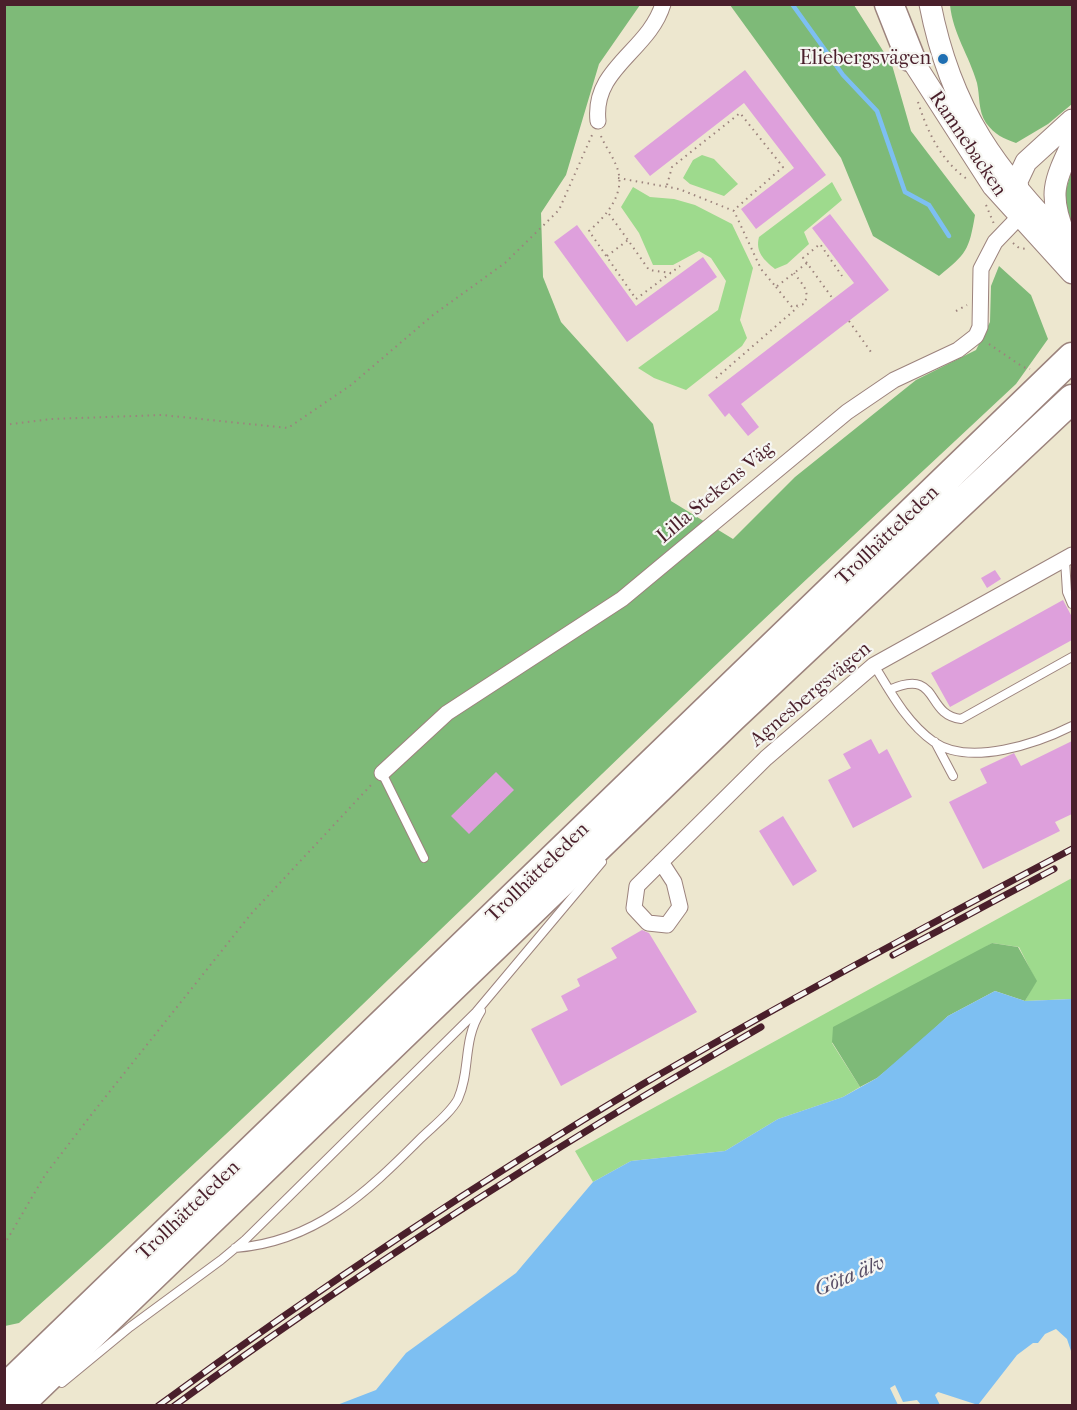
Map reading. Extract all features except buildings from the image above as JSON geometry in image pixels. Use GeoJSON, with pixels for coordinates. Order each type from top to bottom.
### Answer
{"type":"FeatureCollection","features":[{"type":"Feature","properties":{"kind":"highway"},"geometry":{"type":"LineString","coordinates":[[889,4],[910,57]]}},
{"type":"Feature","properties":{"kind":"highway","name":"Trollhätteleden"},"geometry":{"type":"LineString","coordinates":[[4,1389],[1072,357]]}},
{"type":"Feature","properties":{"kind":"highway","name":"Trollhätteleden"},"geometry":{"type":"LineString","coordinates":[[18,1406],[802,652],[1072,399]]}},
{"type":"Feature","properties":{"kind":"street"},"geometry":{"type":"LineString","coordinates":[[598,121],[597,109],[609,74],[648,33],[663,4]]}},
{"type":"Feature","properties":{"kind":"street","name":"Ramnebacken"},"geometry":{"type":"LineString","coordinates":[[877,4],[970,154],[1019,217],[1072,273]]}},
{"type":"Feature","properties":{"kind":"street","name":"Ramnebacken"},"geometry":{"type":"LineString","coordinates":[[930,4],[943,59],[962,107],[1001,171],[1019,194],[1071,246]]}},
{"type":"Feature","properties":{"kind":"street"},"geometry":{"type":"LineString","coordinates":[[976,336],[980,327],[981,269],[995,242],[1019,217],[1017,181],[1026,162],[1072,120]]}},
{"type":"Feature","properties":{"kind":"street"},"geometry":{"type":"LineString","coordinates":[[1019,194],[1027,196],[1041,188],[1072,144]]}},
{"type":"Feature","properties":{"kind":"street"},"geometry":{"type":"LineString","coordinates":[[1071,246],[1056,213],[1053,192],[1056,179],[1072,144]]}},
{"type":"Feature","properties":{"kind":"street","name":"Lilla Stekens Väg"},"geometry":{"type":"LineString","coordinates":[[382,773],[447,713],[622,599],[847,412],[894,380],[958,350],[976,336]]}},
{"type":"Feature","properties":{"kind":"street","name":"Agnesbergsvägen"},"geometry":{"type":"LineString","coordinates":[[661,862],[766,758],[874,665],[1069,557]]}},
{"type":"Feature","properties":{"kind":"lane"},"geometry":{"type":"LineString","coordinates":[[1069,557],[1066,592],[1072,604]]}},
{"type":"Feature","properties":{"kind":"lane"},"geometry":{"type":"LineString","coordinates":[[790,678],[802,652]]}},
{"type":"Feature","properties":{"kind":"lane"},"geometry":{"type":"LineString","coordinates":[[889,690],[904,684],[916,683],[928,687],[950,718],[961,719],[1072,657]]}},
{"type":"Feature","properties":{"kind":"lane"},"geometry":{"type":"LineString","coordinates":[[874,665],[909,719],[935,742],[952,750],[995,750],[1043,740],[1072,726]]}},
{"type":"Feature","properties":{"kind":"lane"},"geometry":{"type":"LineString","coordinates":[[935,742],[953,776]]}},
{"type":"Feature","properties":{"kind":"lane"},"geometry":{"type":"LineString","coordinates":[[382,773],[424,858]]}},
{"type":"Feature","properties":{"kind":"lane"},"geometry":{"type":"LineString","coordinates":[[235,1248],[276,1242],[343,1210],[438,1122],[457,1099],[471,1029],[489,999],[547,925],[607,856]]}},
{"type":"Feature","properties":{"kind":"lane"},"geometry":{"type":"LineString","coordinates":[[57,1387],[129,1327],[235,1248],[489,999]]}},
{"type":"Feature","properties":{"kind":"path"},"geometry":{"type":"LineString","coordinates":[[667,185],[672,167],[740,113],[783,167],[734,211]]}},
{"type":"Feature","properties":{"kind":"path"},"geometry":{"type":"LineString","coordinates":[[598,121],[605,146],[618,168],[618,178],[615,202],[609,213],[589,231],[636,299],[680,266]]}},
{"type":"Feature","properties":{"kind":"path"},"geometry":{"type":"LineString","coordinates":[[4,425],[52,419],[162,415],[288,428],[351,385],[433,315],[505,263],[552,218],[559,210],[598,121]]}},
{"type":"Feature","properties":{"kind":"path"},"geometry":{"type":"LineString","coordinates":[[618,178],[667,185],[702,196],[734,211],[761,269],[786,302],[798,307]]}},
{"type":"Feature","properties":{"kind":"path"},"geometry":{"type":"LineString","coordinates":[[609,213],[649,270],[671,273]]}},
{"type":"Feature","properties":{"kind":"path"},"geometry":{"type":"LineString","coordinates":[[607,256],[628,240]]}},
{"type":"Feature","properties":{"kind":"path"},"geometry":{"type":"LineString","coordinates":[[833,299],[803,258],[820,244],[842,276]]}},
{"type":"Feature","properties":{"kind":"path"},"geometry":{"type":"LineString","coordinates":[[776,287],[807,263]]}},
{"type":"Feature","properties":{"kind":"path"},"geometry":{"type":"LineString","coordinates":[[716,378],[808,297],[807,290],[794,273]]}},
{"type":"Feature","properties":{"kind":"path"},"geometry":{"type":"LineString","coordinates":[[849,321],[871,352]]}},
{"type":"Feature","properties":{"kind":"path"},"geometry":{"type":"LineString","coordinates":[[976,336],[1023,367],[1037,368]]}},
{"type":"Feature","properties":{"kind":"path"},"geometry":{"type":"LineString","coordinates":[[4,1245],[45,1175],[251,914],[382,773]]}},
{"type":"Feature","properties":{"kind":"green space"},"geometry":{"type":"Polygon","coordinates":[[[5,5],[640,5],[599,64],[566,175],[541,213],[543,277],[561,322],[653,424],[671,501],[733,539],[795,477],[916,380],[976,350],[990,322],[991,286],[999,266],[1031,295],[1048,339],[1016,384],[717,664],[268,1095],[19,1323],[5,1326],[5,5]]]}},
{"type":"Feature","properties":{"kind":"green space"},"geometry":{"type":"Polygon","coordinates":[[[730,5],[854,5],[892,65],[911,131],[975,215],[971,237],[965,251],[939,276],[873,236],[841,158],[730,5]]]}},
{"type":"Feature","properties":{"kind":"green space"},"geometry":{"type":"Polygon","coordinates":[[[950,5],[1072,5],[1072,104],[1048,124],[1016,143],[996,133],[986,123],[982,114],[977,83],[954,25],[950,5]]]}},
{"type":"Feature","properties":{"kind":"green space"},"geometry":{"type":"Polygon","coordinates":[[[702,155],[714,159],[738,184],[724,196],[690,184],[683,178],[693,160],[702,155]]]}},
{"type":"Feature","properties":{"kind":"green space"},"geometry":{"type":"Polygon","coordinates":[[[1072,168],[1072,228],[1063,202],[1072,168]]]}},
{"type":"Feature","properties":{"kind":"green space"},"geometry":{"type":"Polygon","coordinates":[[[832,182],[842,200],[804,232],[809,244],[787,264],[775,269],[759,251],[759,237],[832,182]]]}},
{"type":"Feature","properties":{"kind":"green space"},"geometry":{"type":"Polygon","coordinates":[[[633,187],[650,197],[674,199],[695,205],[732,224],[753,268],[740,320],[747,338],[742,346],[686,390],[654,378],[638,368],[718,310],[726,281],[711,258],[699,251],[673,265],[653,265],[639,233],[621,207],[633,187]]]}},
{"type":"Feature","properties":{"kind":"green space"},"geometry":{"type":"Polygon","coordinates":[[[1072,878],[1072,999],[1025,1001],[1036,981],[1019,947],[992,943],[832,1043],[860,1087],[843,1097],[778,1119],[725,1151],[631,1161],[593,1182],[575,1151],[1072,878]]]}},
{"type":"Feature","properties":{"kind":"green space"},"geometry":{"type":"Polygon","coordinates":[[[992,943],[1018,947],[1037,981],[1025,1001],[995,991],[948,1016],[908,1053],[877,1078],[860,1087],[832,1042],[833,1027],[992,943]]]}},
{"type":"Feature","properties":{"kind":"water","name":"Göta älv"},"geometry":{"type":"Polygon","coordinates":[[[995,991],[1025,1001],[1072,999],[1072,1354],[1067,1339],[1056,1329],[1045,1334],[1038,1343],[1033,1343],[1017,1355],[978,1405],[938,1392],[935,1395],[940,1405],[921,1405],[917,1400],[903,1402],[895,1385],[890,1388],[898,1405],[337,1405],[376,1390],[406,1353],[516,1273],[593,1182],[631,1161],[725,1151],[778,1119],[843,1097],[877,1078],[948,1016],[995,991]]]}},
{"type":"Feature","properties":{"kind":"waterway"},"geometry":{"type":"LineString","coordinates":[[792,4],[843,75],[877,111],[905,192],[929,205],[949,236]]}},
{"type":"Feature","properties":{"kind":"railway"},"geometry":{"type":"LineString","coordinates":[[158,1406],[397,1239],[519,1160],[643,1084],[910,935],[1072,849]]}},
{"type":"Feature","properties":{"kind":"railway"},"geometry":{"type":"LineString","coordinates":[[893,955],[1054,869]]}},
{"type":"Feature","properties":{"kind":"railway"},"geometry":{"type":"LineString","coordinates":[[174,1406],[390,1256],[536,1162],[761,1027]]}},
{"type":"Feature","properties":{"kind":"place","name":"Eliebergsvägen"},"geometry":{"type":"Point","coordinates":[943,59]}}]}
